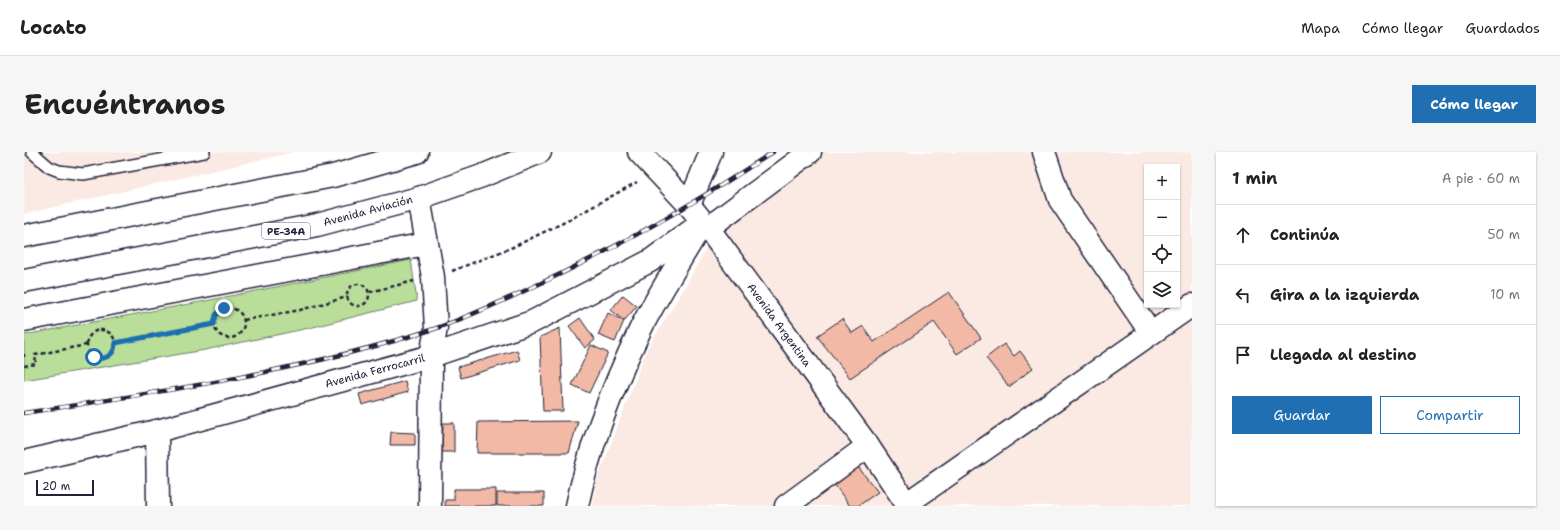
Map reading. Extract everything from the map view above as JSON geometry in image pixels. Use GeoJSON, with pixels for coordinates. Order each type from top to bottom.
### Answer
{"type":"FeatureCollection","features":[{"type":"Feature","properties":{"kind":"main road"},"geometry":{"type":"LineString","coordinates":[[24,236],[333,176],[417,152]]}},
{"type":"Feature","properties":{"kind":"main road","name":"Avenida Aviación"},"geometry":{"type":"LineString","coordinates":[[24,281],[317,225],[418,198],[482,176],[540,152]]}},
{"type":"Feature","properties":{"kind":"main road","name":"Avenida Argentina"},"geometry":{"type":"LineString","coordinates":[[639,152],[689,205],[705,225],[868,446],[907,505]]}},
{"type":"Feature","properties":{"kind":"main road"},"geometry":{"type":"LineString","coordinates":[[689,205],[711,152]]}},
{"type":"Feature","properties":{"kind":"main road","name":"Avenida Ferrocarril"},"geometry":{"type":"LineString","coordinates":[[24,462],[157,431],[431,356],[532,322],[650,261],[705,225],[810,152]]}},
{"type":"Feature","properties":{"kind":"main road"},"geometry":{"type":"LineString","coordinates":[[1044,152],[1060,200],[1151,333]]}},
{"type":"Feature","properties":{"kind":"main road"},"geometry":{"type":"LineString","coordinates":[[418,198],[426,244],[434,277],[436,321],[431,356],[430,506]]}},
{"type":"Feature","properties":{"kind":"main road"},"geometry":{"type":"LineString","coordinates":[[577,506],[581,485],[596,439],[626,361],[642,327],[705,225]]}},
{"type":"Feature","properties":{"kind":"main road"},"geometry":{"type":"LineString","coordinates":[[24,320],[426,244]]}},
{"type":"Feature","properties":{"kind":"main road"},"geometry":{"type":"LineString","coordinates":[[907,505],[1192,305]]}},
{"type":"Feature","properties":{"kind":"main road"},"geometry":{"type":"LineString","coordinates":[[157,431],[158,506]]}},
{"type":"Feature","properties":{"kind":"main road"},"geometry":{"type":"LineString","coordinates":[[786,506],[868,446]]}},
{"type":"Feature","properties":{"kind":"lane"},"geometry":{"type":"LineString","coordinates":[[32,152],[49,167],[59,171],[83,174],[204,152]]}},
{"type":"Feature","properties":{"kind":"path"},"geometry":{"type":"LineString","coordinates":[[450,272],[513,247],[569,220],[637,182]]}},
{"type":"Feature","properties":{"kind":"path"},"geometry":{"type":"LineString","coordinates":[[370,292],[418,280]]}},
{"type":"Feature","properties":{"kind":"path"},"geometry":{"type":"LineString","coordinates":[[362,284],[370,292],[369,300],[361,307],[351,304],[347,297],[348,290],[354,285],[362,284]]}},
{"type":"Feature","properties":{"kind":"path"},"geometry":{"type":"LineString","coordinates":[[244,320],[300,310],[347,297]]}},
{"type":"Feature","properties":{"kind":"path"},"geometry":{"type":"LineString","coordinates":[[230,307],[239,311],[244,320],[243,330],[236,337],[231,338],[222,336],[218,333],[214,324],[216,315],[220,311],[230,307]]}},
{"type":"Feature","properties":{"kind":"path"},"geometry":{"type":"LineString","coordinates":[[115,343],[214,324]]}},
{"type":"Feature","properties":{"kind":"path"},"geometry":{"type":"LineString","coordinates":[[100,330],[109,332],[115,343],[112,354],[103,359],[90,355],[86,345],[88,337],[91,333],[100,330]]}},
{"type":"Feature","properties":{"kind":"path"},"geometry":{"type":"LineString","coordinates":[[24,366],[36,364],[35,355],[86,345]]}},
{"type":"Feature","properties":{"kind":"shaded area"},"geometry":{"type":"Polygon","coordinates":[[[24,152],[295,152],[24,214],[24,152]]]}},
{"type":"Feature","properties":{"kind":"shaded area"},"geometry":{"type":"Polygon","coordinates":[[[809,152],[1192,152],[1192,506],[593,506],[595,486],[647,349],[685,287],[723,217],[809,152]]]}},
{"type":"Feature","properties":{"kind":"green space"},"geometry":{"type":"Polygon","coordinates":[[[411,260],[417,301],[309,328],[205,350],[24,380],[24,335],[411,260]]]}},
{"type":"Feature","properties":{"kind":"building"},"geometry":{"type":"Polygon","coordinates":[[[949,292],[981,338],[957,354],[934,322],[850,378],[817,336],[842,319],[852,333],[863,326],[874,342],[949,292]]]}},
{"type":"Feature","properties":{"kind":"building"},"geometry":{"type":"Polygon","coordinates":[[[623,295],[637,306],[624,321],[611,310],[623,295]]]}},
{"type":"Feature","properties":{"kind":"building"},"geometry":{"type":"Polygon","coordinates":[[[608,313],[624,321],[615,342],[598,335],[608,313]]]}},
{"type":"Feature","properties":{"kind":"building"},"geometry":{"type":"Polygon","coordinates":[[[580,318],[595,340],[585,348],[569,326],[580,318]]]}},
{"type":"Feature","properties":{"kind":"building"},"geometry":{"type":"Polygon","coordinates":[[[560,328],[563,411],[543,411],[540,337],[560,328]]]}},
{"type":"Feature","properties":{"kind":"building"},"geometry":{"type":"Polygon","coordinates":[[[1004,344],[1014,356],[1020,351],[1033,368],[1009,387],[986,358],[1004,344]]]}},
{"type":"Feature","properties":{"kind":"building"},"geometry":{"type":"Polygon","coordinates":[[[591,345],[608,353],[589,393],[572,385],[591,345]]]}},
{"type":"Feature","properties":{"kind":"building"},"geometry":{"type":"Polygon","coordinates":[[[517,350],[520,360],[461,378],[458,367],[517,350]]]}},
{"type":"Feature","properties":{"kind":"building"},"geometry":{"type":"Polygon","coordinates":[[[405,381],[408,392],[362,405],[359,394],[405,381]]]}},
{"type":"Feature","properties":{"kind":"building"},"geometry":{"type":"Polygon","coordinates":[[[578,421],[569,453],[477,453],[478,422],[578,421]]]}},
{"type":"Feature","properties":{"kind":"building"},"geometry":{"type":"Polygon","coordinates":[[[443,423],[454,423],[454,452],[442,452],[443,423]]]}},
{"type":"Feature","properties":{"kind":"building"},"geometry":{"type":"Polygon","coordinates":[[[391,432],[415,433],[415,445],[390,445],[391,432]]]}},
{"type":"Feature","properties":{"kind":"building"},"geometry":{"type":"Polygon","coordinates":[[[849,467],[858,467],[878,492],[858,506],[850,506],[832,481],[849,467]]]}},
{"type":"Feature","properties":{"kind":"building"},"geometry":{"type":"Polygon","coordinates":[[[454,489],[496,489],[496,506],[445,506],[445,500],[454,500],[454,489]]]}},
{"type":"Feature","properties":{"kind":"building"},"geometry":{"type":"Polygon","coordinates":[[[497,493],[544,493],[544,506],[497,506],[497,493]]]}},
{"type":"Feature","properties":{"kind":"railway"},"geometry":{"type":"LineString","coordinates":[[24,413],[231,379],[333,357],[434,329],[467,317],[553,278],[618,245],[712,191],[773,152]]}},
{"type":"Feature","properties":{"kind":"route"},"geometry":{"type":"LineString","coordinates":[[94,357],[99,359],[108,357],[112,354],[115,343],[214,324],[216,315],[224,308]]}}]}
